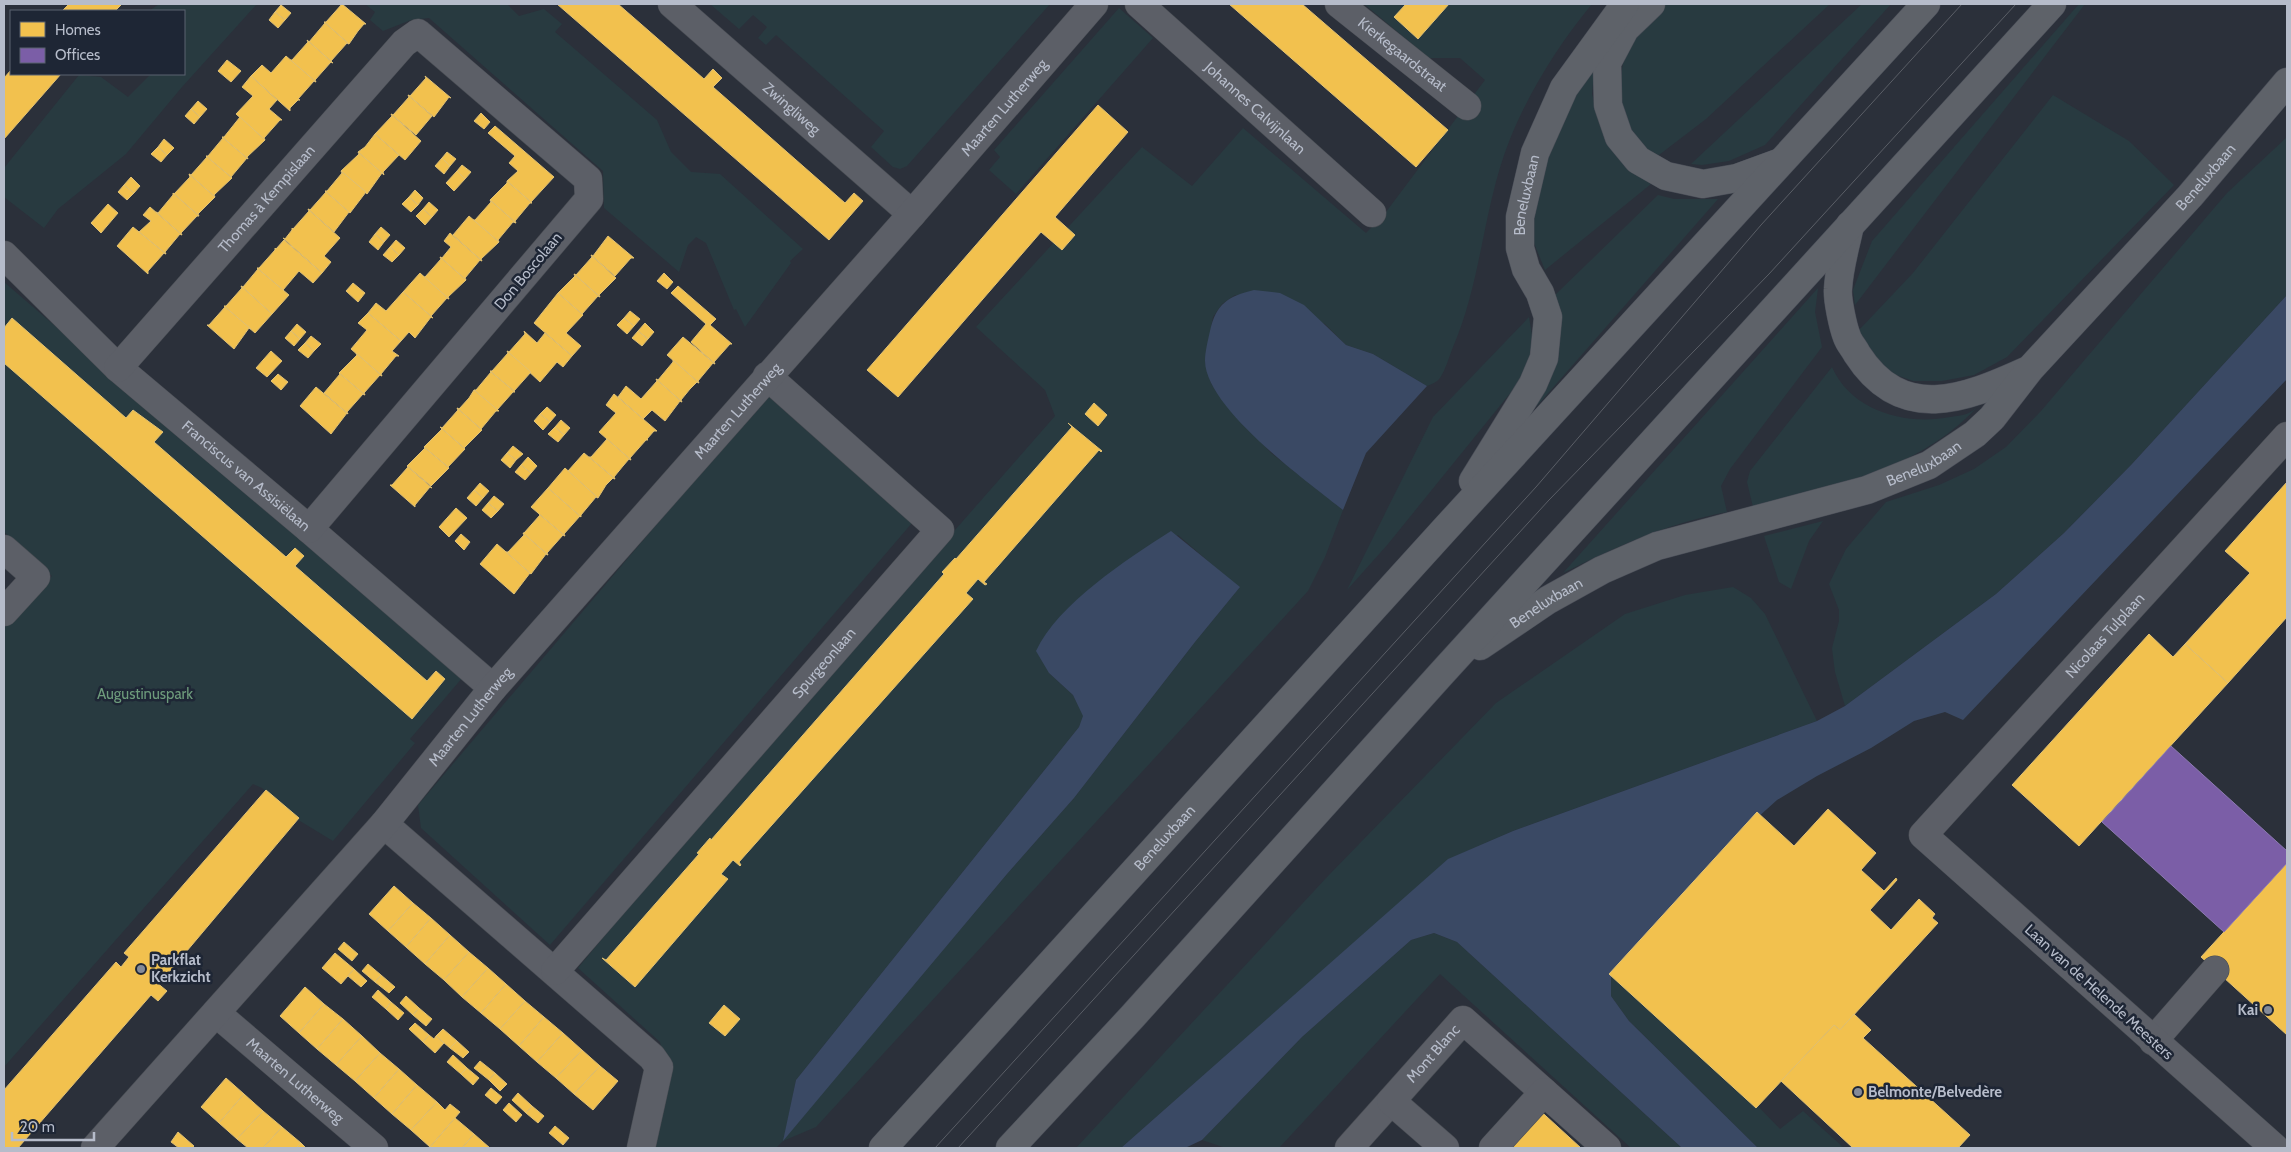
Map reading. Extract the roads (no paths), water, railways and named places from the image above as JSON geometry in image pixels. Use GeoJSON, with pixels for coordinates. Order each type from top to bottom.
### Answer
{"type":"FeatureCollection","features":[{"type":"Feature","properties":{"kind":"main road","name":"Beneluxbaan"},"geometry":{"type":"LineString","coordinates":[[1446,528],[1519,402],[1532,384],[1544,358],[1548,317],[1540,292],[1526,268],[1520,248],[1520,218],[1535,153],[1564,88],[1624,4]]}},
{"type":"Feature","properties":{"kind":"main road"},"geometry":{"type":"LineString","coordinates":[[1651,4],[1625,29],[1607,63],[1608,105],[1619,137],[1638,160],[1666,176],[1703,184],[1737,178],[1782,162]]}},
{"type":"Feature","properties":{"kind":"main road","name":"Beneluxbaan"},"geometry":{"type":"LineString","coordinates":[[883,1148],[1446,528],[1926,4]]}},
{"type":"Feature","properties":{"kind":"main road","name":"Beneluxbaan"},"geometry":{"type":"LineString","coordinates":[[1010,1148],[1132,1017],[1442,673],[2052,4]]}},
{"type":"Feature","properties":{"kind":"main road","name":"Beneluxbaan"},"geometry":{"type":"LineString","coordinates":[[1442,673],[1548,600],[1602,570],[1648,550],[1740,523],[1783,514],[1867,490],[1929,465],[1975,434],[1992,418],[2030,369],[2190,196],[2286,82]]}},
{"type":"Feature","properties":{"kind":"main road"},"geometry":{"type":"LineString","coordinates":[[1850,225],[1837,290],[1847,338],[1866,366],[1885,386],[1908,397],[1942,400],[1981,391],[2030,369]]}},
{"type":"Feature","properties":{"kind":"street","name":"Zwingliweg"},"geometry":{"type":"LineString","coordinates":[[672,4],[912,214]]}},
{"type":"Feature","properties":{"kind":"street","name":"Maarten Lutherweg"},"geometry":{"type":"LineString","coordinates":[[95,1148],[384,824],[493,688],[912,214],[1094,4]]}},
{"type":"Feature","properties":{"kind":"street","name":"Johannes Calvijnlaan"},"geometry":{"type":"LineString","coordinates":[[1139,4],[1372,213]]}},
{"type":"Feature","properties":{"kind":"street","name":"Kierkegaardstraat"},"geometry":{"type":"LineString","coordinates":[[1339,4],[1467,106]]}},
{"type":"Feature","properties":{"kind":"street","name":"Thomas à Kempislaan"},"geometry":{"type":"LineString","coordinates":[[118,368],[404,43],[418,33]]}},
{"type":"Feature","properties":{"kind":"street","name":"Don Boscolaan"},"geometry":{"type":"LineString","coordinates":[[309,529],[589,199],[588,179],[418,33]]}},
{"type":"Feature","properties":{"kind":"street","name":"Franciscus van Assisiëlaan"},"geometry":{"type":"LineString","coordinates":[[4,256],[118,368],[309,529],[493,688]]}},
{"type":"Feature","properties":{"kind":"street","name":"Spurgeonlaan"},"geometry":{"type":"LineString","coordinates":[[555,971],[940,530],[767,376]]}},
{"type":"Feature","properties":{"kind":"street","name":"Nicolaas Tulplaan"},"geometry":{"type":"LineString","coordinates":[[1923,834],[2287,436]]}},
{"type":"Feature","properties":{"kind":"street"},"geometry":{"type":"LineString","coordinates":[[4,549],[36,577],[4,612]]}},
{"type":"Feature","properties":{"kind":"street"},"geometry":{"type":"LineString","coordinates":[[384,824],[652,1057],[659,1067],[641,1148]]}},
{"type":"Feature","properties":{"kind":"street","name":"Laan van de Helende Meesters"},"geometry":{"type":"LineString","coordinates":[[1923,834],[2275,1148]]}},
{"type":"Feature","properties":{"kind":"street"},"geometry":{"type":"LineString","coordinates":[[2153,1041],[2216,970]]}},
{"type":"Feature","properties":{"kind":"street","name":"Maarten Lutherweg"},"geometry":{"type":"LineString","coordinates":[[216,1012],[374,1148]]}},
{"type":"Feature","properties":{"kind":"street","name":"Mont Blanc"},"geometry":{"type":"LineString","coordinates":[[1350,1148],[1463,1020],[1607,1148]]}},
{"type":"Feature","properties":{"kind":"street"},"geometry":{"type":"LineString","coordinates":[[1493,1148],[1544,1092]]}},
{"type":"Feature","properties":{"kind":"street"},"geometry":{"type":"LineString","coordinates":[[1392,1101],[1445,1148]]}},
{"type":"Feature","properties":{"kind":"water"},"geometry":{"type":"Polygon","coordinates":[[[1254,290],[1280,293],[1304,305],[1346,345],[1373,354],[1427,386],[1366,453],[1343,510],[1261,443],[1222,400],[1210,380],[1205,357],[1210,331],[1216,314],[1230,298],[1254,290]]]}},
{"type":"Feature","properties":{"kind":"water"},"geometry":{"type":"Polygon","coordinates":[[[2287,295],[2287,379],[1963,720],[1945,712],[1914,721],[1871,748],[1817,776],[1777,800],[1736,837],[1611,977],[1611,996],[1629,1021],[1758,1148],[1682,1148],[1457,942],[1434,933],[1411,940],[1302,1037],[1202,1140],[1185,1148],[1121,1148],[1448,859],[1513,831],[1817,721],[1845,706],[1996,594],[2064,533],[2131,465],[2287,295]]]}},
{"type":"Feature","properties":{"kind":"water"},"geometry":{"type":"Polygon","coordinates":[[[1171,531],[1240,587],[1074,798],[1007,874],[783,1141],[796,1080],[1079,727],[1083,716],[1073,695],[1049,673],[1036,651],[1046,633],[1060,616],[1095,584],[1171,531]]]}},
{"type":"Feature","properties":{"kind":"tram line"},"geometry":{"type":"LineString","coordinates":[[935,1148],[1536,487],[1761,225],[1962,4]]}},
{"type":"Feature","properties":{"kind":"tram line"},"geometry":{"type":"LineString","coordinates":[[958,1148],[1549,500],[1769,274],[2016,4]]}},
{"type":"Feature","properties":{"kind":"place","name":"Parkflat Kerkzicht"},"geometry":{"type":"Point","coordinates":[141,969]}},
{"type":"Feature","properties":{"kind":"place","name":"Kai"},"geometry":{"type":"Point","coordinates":[2268,1010]}},
{"type":"Feature","properties":{"kind":"place","name":"Belmonte/Belvedère"},"geometry":{"type":"Point","coordinates":[1858,1092]}},
{"type":"Feature","properties":{"kind":"park label","name":"Augustinuspark"},"geometry":{"type":"Point","coordinates":[145,694]}}]}
